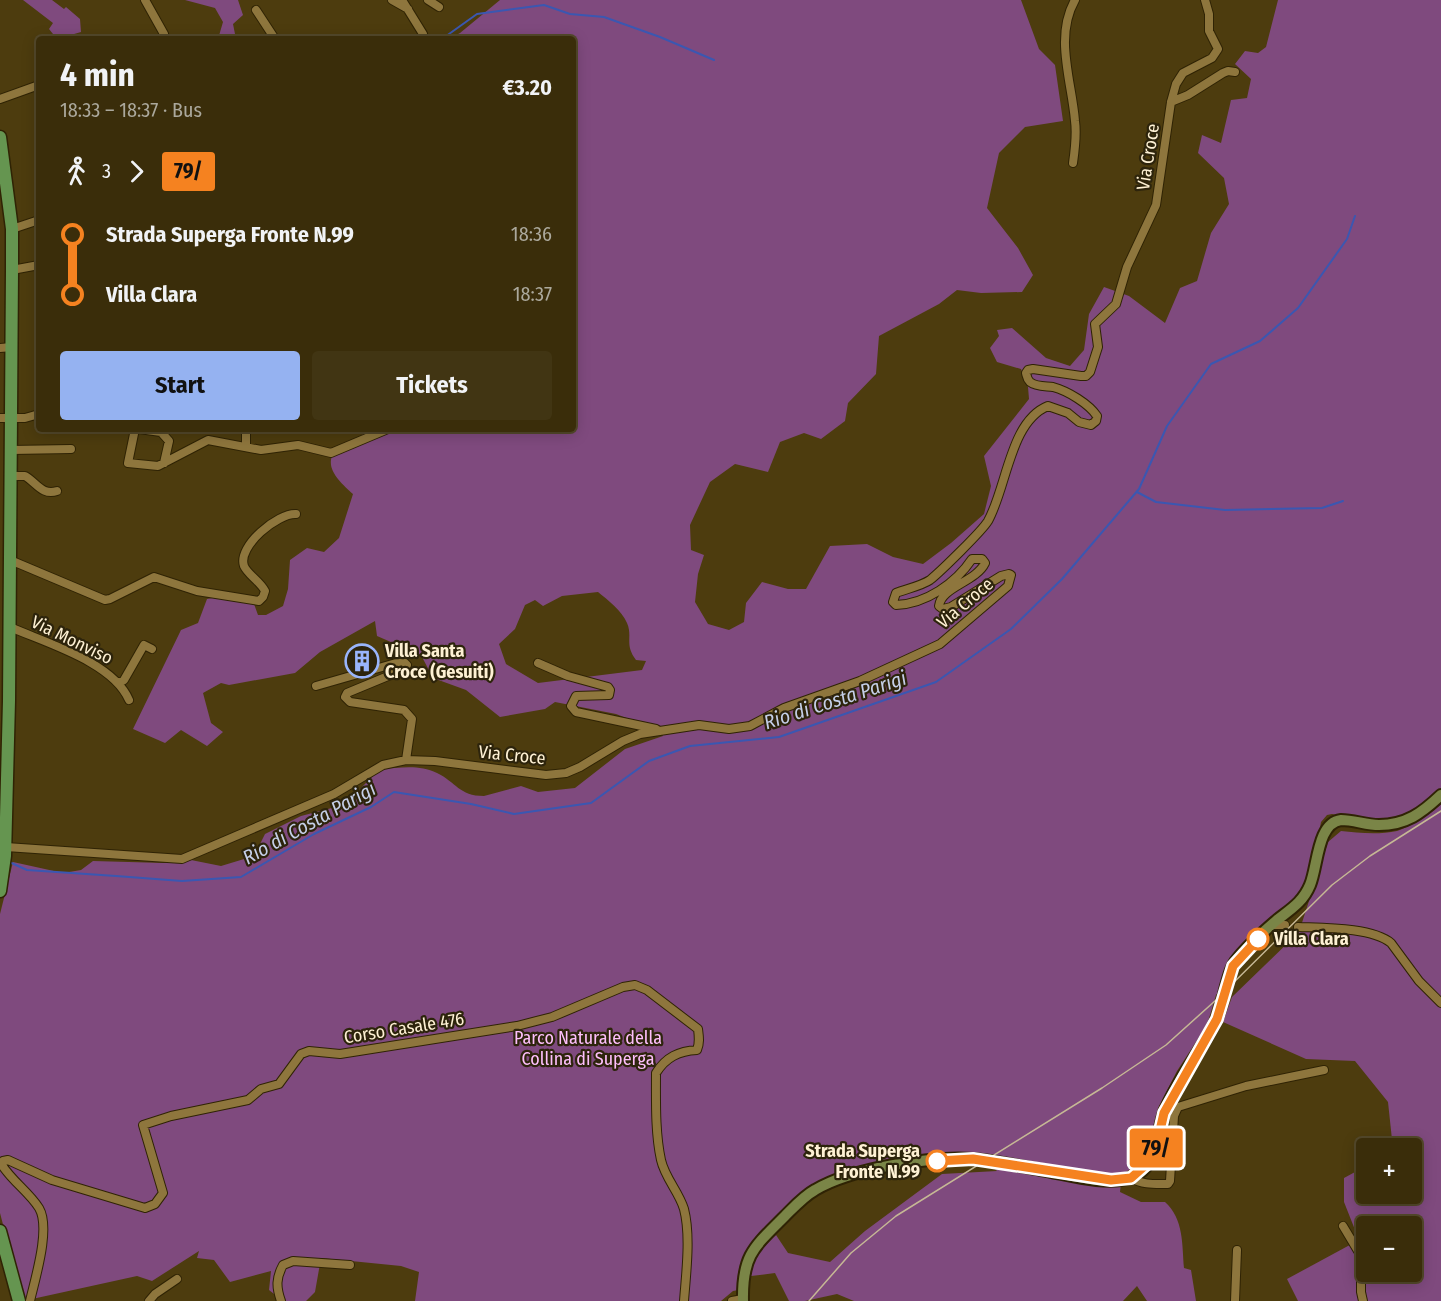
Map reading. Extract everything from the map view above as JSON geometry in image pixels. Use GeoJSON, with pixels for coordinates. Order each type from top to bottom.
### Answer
{"type":"FeatureCollection","features":[{"type":"Feature","properties":{"kind":"main road"},"geometry":{"type":"LineString","coordinates":[[0,137],[12,270],[6,348],[6,417],[11,450],[7,554],[10,627],[4,775],[5,856],[0,891]]}},
{"type":"Feature","properties":{"kind":"main road"},"geometry":{"type":"LineString","coordinates":[[0,1231],[19,1301]]}},
{"type":"Feature","properties":{"kind":"street"},"geometry":{"type":"LineString","coordinates":[[145,0],[164,34],[162,36]]}},
{"type":"Feature","properties":{"kind":"street"},"geometry":{"type":"LineString","coordinates":[[392,0],[405,3],[423,34],[422,36]]}},
{"type":"Feature","properties":{"kind":"street"},"geometry":{"type":"LineString","coordinates":[[428,0],[439,7]]}},
{"type":"Feature","properties":{"kind":"street"},"geometry":{"type":"LineString","coordinates":[[1073,163],[1076,121],[1069,88],[1065,45],[1067,22],[1075,0]]}},
{"type":"Feature","properties":{"kind":"street","name":"Via Croce"},"geometry":{"type":"LineString","coordinates":[[5,856],[182,859],[334,794],[383,765],[406,760],[435,761],[546,775],[566,773],[640,734],[699,726],[729,729],[750,726],[784,708],[860,681],[940,644],[1008,586],[1012,579],[1009,574],[1001,576],[951,607],[943,609],[939,606],[939,600],[975,576],[984,566],[982,559],[972,559],[964,572],[929,596],[896,605],[893,602],[896,593],[928,581],[987,523],[1001,493],[1019,436],[1039,410],[1048,406],[1068,413],[1087,425],[1096,421],[1095,412],[1078,400],[1055,388],[1030,382],[1026,373],[1033,369],[1086,376],[1090,372],[1098,346],[1095,324],[1116,304],[1127,267],[1156,205],[1176,84],[1183,73],[1217,53],[1218,49],[1209,31],[1209,14],[1205,0]]}},
{"type":"Feature","properties":{"kind":"street"},"geometry":{"type":"LineString","coordinates":[[256,10],[273,36]]}},
{"type":"Feature","properties":{"kind":"street"},"geometry":{"type":"LineString","coordinates":[[1172,102],[1188,95],[1222,73],[1235,72]]}},
{"type":"Feature","properties":{"kind":"street"},"geometry":{"type":"LineString","coordinates":[[0,99],[36,86]]}},
{"type":"Feature","properties":{"kind":"street"},"geometry":{"type":"LineString","coordinates":[[8,223],[36,220]]}},
{"type":"Feature","properties":{"kind":"street"},"geometry":{"type":"LineString","coordinates":[[12,270],[36,266]]}},
{"type":"Feature","properties":{"kind":"street"},"geometry":{"type":"LineString","coordinates":[[6,417],[25,418],[36,415]]}},
{"type":"Feature","properties":{"kind":"street"},"geometry":{"type":"LineString","coordinates":[[136,432],[128,463],[158,466],[208,440],[261,450],[298,445],[331,453],[381,432]]}},
{"type":"Feature","properties":{"kind":"street"},"geometry":{"type":"LineString","coordinates":[[161,432],[169,441],[164,463]]}},
{"type":"Feature","properties":{"kind":"street"},"geometry":{"type":"LineString","coordinates":[[246,432],[246,446]]}},
{"type":"Feature","properties":{"kind":"street"},"geometry":{"type":"LineString","coordinates":[[11,450],[71,449]]}},
{"type":"Feature","properties":{"kind":"street"},"geometry":{"type":"LineString","coordinates":[[10,476],[25,476],[42,489],[51,493],[57,491]]}},
{"type":"Feature","properties":{"kind":"street"},"geometry":{"type":"LineString","coordinates":[[7,554],[105,600],[154,577],[197,591],[259,601],[265,591],[261,583],[246,569],[243,563],[245,554],[271,523],[289,514],[296,514]]}},
{"type":"Feature","properties":{"kind":"street","name":"Via Monviso"},"geometry":{"type":"LineString","coordinates":[[10,627],[101,668],[119,683],[129,700]]}},
{"type":"Feature","properties":{"kind":"street","name":"Via Monviso"},"geometry":{"type":"LineString","coordinates":[[119,683],[124,680],[144,645],[152,649]]}},
{"type":"Feature","properties":{"kind":"street"},"geometry":{"type":"LineString","coordinates":[[316,686],[403,661],[407,665],[405,669],[347,693],[345,697],[350,702],[405,710],[409,714],[412,719],[406,760]]}},
{"type":"Feature","properties":{"kind":"street"},"geometry":{"type":"LineString","coordinates":[[538,663],[568,676],[608,687],[609,695],[576,696],[571,706],[576,712],[656,729],[660,732]]}},
{"type":"Feature","properties":{"kind":"street"},"geometry":{"type":"LineString","coordinates":[[1131,1178],[1148,1163],[1155,1152],[1164,1113],[1217,1019],[1233,966],[1271,925],[1298,905],[1306,894],[1324,832],[1331,823],[1341,820],[1380,825],[1404,821],[1423,813],[1441,795]]}},
{"type":"Feature","properties":{"kind":"street"},"geometry":{"type":"LineString","coordinates":[[1271,925],[1285,925]]}},
{"type":"Feature","properties":{"kind":"street"},"geometry":{"type":"LineString","coordinates":[[1298,927],[1342,928],[1385,938],[1419,981],[1441,1003]]}},
{"type":"Feature","properties":{"kind":"street","name":"Corso Casale 476"},"geometry":{"type":"LineString","coordinates":[[30,1301],[44,1226],[41,1210],[24,1188],[5,1171],[3,1161],[8,1160],[52,1180],[145,1208],[155,1204],[163,1192],[143,1125],[171,1116],[248,1100],[261,1089],[279,1083],[302,1054],[309,1050],[340,1054],[517,1026],[552,1017],[623,987],[635,985],[647,990],[698,1029],[697,1050],[678,1052],[656,1072],[660,1156],[663,1170],[685,1217],[687,1256],[684,1301]]}},
{"type":"Feature","properties":{"kind":"street"},"geometry":{"type":"LineString","coordinates":[[740,1300],[743,1276],[753,1249],[811,1192],[841,1178],[899,1165],[961,1159],[1005,1163],[1089,1179],[1131,1178],[1151,1185],[1168,1184],[1174,1116],[1178,1107],[1246,1086],[1324,1070]]}},
{"type":"Feature","properties":{"kind":"street"},"geometry":{"type":"LineString","coordinates":[[1343,1226],[1361,1256],[1363,1301]]}},
{"type":"Feature","properties":{"kind":"street"},"geometry":{"type":"LineString","coordinates":[[1235,1301],[1237,1250]]}},
{"type":"Feature","properties":{"kind":"street"},"geometry":{"type":"LineString","coordinates":[[281,1301],[277,1290],[277,1279],[283,1265],[293,1261],[350,1265]]}},
{"type":"Feature","properties":{"kind":"street"},"geometry":{"type":"LineString","coordinates":[[149,1301],[177,1279]]}},
{"type":"Feature","properties":{"kind":"green space"},"geometry":{"type":"Polygon","coordinates":[[[23,0],[52,0],[64,9],[66,7],[80,19],[81,32],[67,36],[55,36],[49,29],[53,23],[23,0]]]}},
{"type":"Feature","properties":{"kind":"green space"},"geometry":{"type":"Polygon","coordinates":[[[185,0],[238,0],[243,15],[233,24],[235,36],[219,36],[223,22],[215,8],[185,0]]]}},
{"type":"Feature","properties":{"kind":"green space","name":"Parco Naturale della Collina di Superga"},"geometry":{"type":"Polygon","coordinates":[[[500,0],[1021,0],[1039,49],[1055,65],[1063,121],[1025,127],[999,153],[987,208],[1018,248],[1033,275],[1022,292],[981,293],[957,290],[939,304],[879,336],[876,374],[848,403],[845,421],[821,439],[804,433],[780,442],[768,472],[735,464],[710,482],[690,525],[691,550],[704,555],[698,574],[695,602],[708,624],[729,630],[744,622],[746,603],[762,582],[788,589],[806,589],[830,546],[867,544],[893,557],[923,564],[984,514],[991,486],[984,456],[1029,399],[1028,387],[1021,369],[997,362],[990,348],[999,336],[997,330],[1012,328],[1046,358],[1070,366],[1084,350],[1089,314],[1104,287],[1129,296],[1165,323],[1180,288],[1197,281],[1211,233],[1229,204],[1224,178],[1198,153],[1202,135],[1221,143],[1231,100],[1247,98],[1251,79],[1235,64],[1245,51],[1258,53],[1266,47],[1278,0],[1441,0],[1441,791],[1412,815],[1379,822],[1332,814],[1327,815],[1321,822],[1317,844],[1301,893],[1266,925],[1225,986],[1216,995],[1207,1025],[1177,1071],[1158,1108],[1149,1145],[1140,1162],[1122,1175],[1120,1192],[1141,1202],[1165,1202],[1176,1216],[1181,1233],[1184,1268],[1191,1270],[1196,1301],[1147,1301],[1137,1286],[1123,1301],[854,1301],[837,1294],[805,1301],[789,1301],[775,1273],[751,1276],[759,1253],[776,1235],[788,1253],[830,1262],[865,1231],[942,1174],[997,1171],[981,1155],[886,1160],[836,1177],[812,1189],[752,1243],[738,1290],[733,1291],[721,1301],[415,1301],[419,1272],[401,1266],[321,1258],[315,1292],[306,1301],[283,1301],[269,1290],[271,1271],[230,1282],[214,1260],[197,1258],[199,1251],[152,1281],[137,1276],[23,1301],[0,1213],[0,914],[13,862],[63,873],[81,870],[93,861],[164,863],[191,860],[221,866],[254,856],[265,834],[301,816],[355,802],[361,788],[380,769],[423,768],[443,777],[469,794],[484,796],[521,786],[538,792],[575,788],[625,749],[663,736],[655,724],[642,724],[616,714],[555,702],[545,709],[500,717],[466,690],[433,678],[421,655],[377,636],[375,621],[320,652],[295,673],[229,685],[221,683],[203,693],[211,723],[223,732],[207,746],[181,730],[165,743],[133,729],[181,630],[198,623],[207,599],[234,594],[254,604],[258,615],[266,615],[283,606],[288,589],[290,560],[307,548],[324,552],[339,538],[353,494],[334,473],[331,461],[338,448],[363,435],[361,432],[576,432],[576,36],[454,36],[500,0]],[[598,592],[562,596],[543,606],[535,600],[525,605],[515,629],[499,644],[506,664],[538,683],[642,670],[646,661],[636,660],[632,654],[629,645],[629,628],[622,614],[598,592]]]}},
{"type":"Feature","properties":{"kind":"green space"},"geometry":{"type":"Polygon","coordinates":[[[1441,804],[1441,1301],[1298,1301],[1287,1279],[1356,1242],[1356,1282],[1422,1282],[1422,1216],[1356,1216],[1356,1232],[1344,1202],[1344,1178],[1356,1171],[1356,1204],[1422,1204],[1422,1138],[1392,1138],[1388,1102],[1355,1061],[1306,1059],[1223,1022],[1232,997],[1299,932],[1328,842],[1341,831],[1376,833],[1397,831],[1441,804]]]}},
{"type":"Feature","properties":{"kind":"waterway"},"geometry":{"type":"LineString","coordinates":[[446,36],[477,14],[544,5],[570,14],[604,17],[714,60]]}},
{"type":"Feature","properties":{"kind":"waterway","name":"Rio di Costa Parigi"},"geometry":{"type":"LineString","coordinates":[[7,861],[27,870],[182,881],[241,877],[314,834],[371,807],[394,792],[471,804],[514,814],[591,803],[649,761],[690,746],[779,737],[936,682],[1011,629],[1062,579],[1139,489],[1167,426],[1211,364],[1260,341],[1298,308],[1347,239],[1355,216]]}},
{"type":"Feature","properties":{"kind":"waterway"},"geometry":{"type":"LineString","coordinates":[[1137,492],[1156,502],[1225,510],[1322,508],[1343,501]]}},
{"type":"Feature","properties":{"kind":"tram line"},"geometry":{"type":"LineString","coordinates":[[809,1301],[851,1253],[896,1216],[1102,1088],[1166,1045],[1216,1000],[1332,885],[1370,856],[1441,811]]}},
{"type":"Feature","properties":{"kind":"bus line","name":"79/"},"geometry":{"type":"LineString","coordinates":[[937,1161],[973,1159],[1089,1179],[1131,1178],[1148,1163],[1155,1152],[1164,1113],[1217,1019],[1233,966],[1258,939]]}},
{"type":"Feature","properties":{"kind":"place","name":"Villa Santa Croce (Gesuiti)"},"geometry":{"type":"Point","coordinates":[362,661]}},
{"type":"Feature","properties":{"kind":"place","name":"Villa Clara"},"geometry":{"type":"Point","coordinates":[1258,939]}},
{"type":"Feature","properties":{"kind":"place","name":"Strada Superga Fronte N.99"},"geometry":{"type":"Point","coordinates":[937,1161]}}]}
